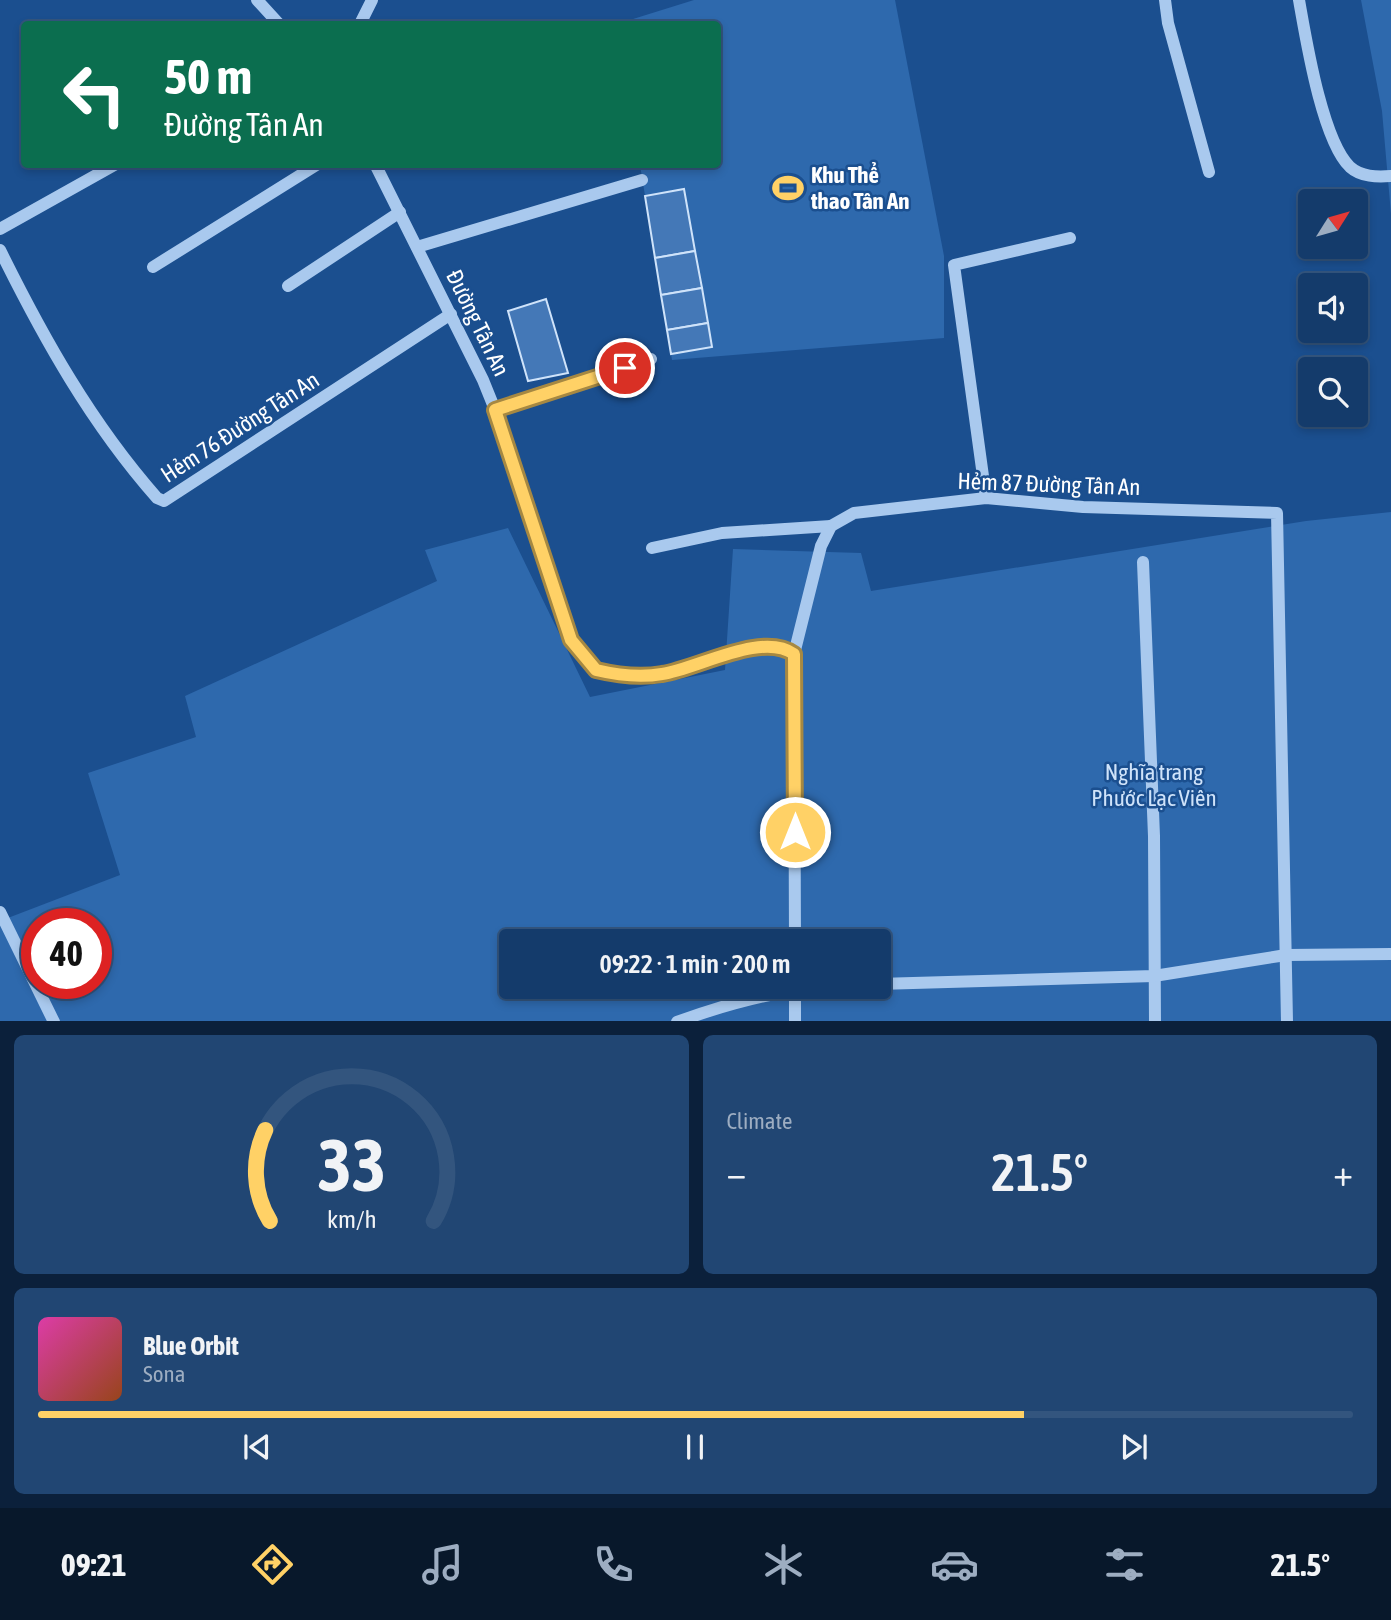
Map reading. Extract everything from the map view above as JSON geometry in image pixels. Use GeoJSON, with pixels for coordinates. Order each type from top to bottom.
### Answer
{"type":"FeatureCollection","features":[{"type":"Feature","properties":{"kind":"street"},"geometry":{"type":"LineString","coordinates":[[257,0],[276,21]]}},
{"type":"Feature","properties":{"kind":"street"},"geometry":{"type":"LineString","coordinates":[[362,21],[372,0]]}},
{"type":"Feature","properties":{"kind":"street"},"geometry":{"type":"LineString","coordinates":[[1165,0],[1168,23],[1209,172]]}},
{"type":"Feature","properties":{"kind":"street"},"geometry":{"type":"LineString","coordinates":[[1299,0],[1308,54],[1336,144],[1350,167],[1373,178],[1391,176]]}},
{"type":"Feature","properties":{"kind":"street"},"geometry":{"type":"LineString","coordinates":[[0,229],[109,168]]}},
{"type":"Feature","properties":{"kind":"street"},"geometry":{"type":"LineString","coordinates":[[153,267],[312,168]]}},
{"type":"Feature","properties":{"kind":"street","name":"Đường Tân An"},"geometry":{"type":"LineString","coordinates":[[377,168],[451,314],[495,410],[571,640],[596,670],[645,676],[663,674],[744,649],[779,648],[794,654]]}},
{"type":"Feature","properties":{"kind":"street"},"geometry":{"type":"LineString","coordinates":[[417,247],[642,180]]}},
{"type":"Feature","properties":{"kind":"street"},"geometry":{"type":"LineString","coordinates":[[288,286],[400,212]]}},
{"type":"Feature","properties":{"kind":"street"},"geometry":{"type":"LineString","coordinates":[[986,498],[954,265],[1070,238]]}},
{"type":"Feature","properties":{"kind":"street","name":"Hẻm 76 Đường Tân An"},"geometry":{"type":"LineString","coordinates":[[0,250],[71,384],[122,458],[157,498],[164,501],[451,314]]}},
{"type":"Feature","properties":{"kind":"street"},"geometry":{"type":"LineString","coordinates":[[495,410],[651,359]]}},
{"type":"Feature","properties":{"kind":"street","name":"Hẻm 87 Đường Tân An"},"geometry":{"type":"LineString","coordinates":[[831,526],[854,513],[878,508],[986,498],[1083,507],[1278,513],[1286,954]]}},
{"type":"Feature","properties":{"kind":"street"},"geometry":{"type":"LineString","coordinates":[[652,548],[734,531],[831,526],[821,546],[808,588],[794,654],[795,929]]}},
{"type":"Feature","properties":{"kind":"street"},"geometry":{"type":"LineString","coordinates":[[1143,562],[1154,836],[1154,1021]]}},
{"type":"Feature","properties":{"kind":"street"},"geometry":{"type":"LineString","coordinates":[[0,912],[54,1021]]}},
{"type":"Feature","properties":{"kind":"street"},"geometry":{"type":"LineString","coordinates":[[891,984],[1154,976],[1286,954],[1391,954]]}},
{"type":"Feature","properties":{"kind":"street"},"geometry":{"type":"LineString","coordinates":[[1286,954],[1287,1021]]}},
{"type":"Feature","properties":{"kind":"street"},"geometry":{"type":"LineString","coordinates":[[677,1021],[756,999]]}},
{"type":"Feature","properties":{"kind":"street"},"geometry":{"type":"LineString","coordinates":[[795,999],[795,1021]]}},
{"type":"Feature","properties":{"kind":"green space","name":"Khu Thể thao Tân An"},"geometry":{"type":"Polygon","coordinates":[[[694,0],[895,0],[944,256],[944,338],[672,360],[640,168],[721,168],[721,21],[627,21],[694,0]]]}},
{"type":"Feature","properties":{"kind":"green space"},"geometry":{"type":"Polygon","coordinates":[[[1361,0],[1391,0],[1391,214],[1382,111],[1361,0]]]}},
{"type":"Feature","properties":{"kind":"green space","name":"Nghĩa trang Phước Lạc Viên"},"geometry":{"type":"Polygon","coordinates":[[[1391,512],[1391,1021],[0,1021],[0,921],[21,913],[21,999],[112,999],[112,908],[34,908],[120,875],[88,773],[196,737],[185,696],[437,581],[425,550],[508,528],[590,697],[725,670],[733,549],[861,553],[871,591],[1306,521],[1391,512]]]}},
{"type":"Feature","properties":{"kind":"building"},"geometry":{"type":"Polygon","coordinates":[[[684,189],[695,251],[655,258],[645,196],[684,189]]]}},
{"type":"Feature","properties":{"kind":"building"},"geometry":{"type":"Polygon","coordinates":[[[695,251],[702,288],[661,295],[655,258],[695,251]]]}},
{"type":"Feature","properties":{"kind":"building"},"geometry":{"type":"Polygon","coordinates":[[[702,288],[708,323],[667,330],[661,295],[702,288]]]}},
{"type":"Feature","properties":{"kind":"building"},"geometry":{"type":"Polygon","coordinates":[[[546,299],[568,373],[528,381],[508,311],[546,299]]]}},
{"type":"Feature","properties":{"kind":"building"},"geometry":{"type":"Polygon","coordinates":[[[708,323],[712,347],[671,354],[667,330],[708,323]]]}},
{"type":"Feature","properties":{"kind":"place","name":"Khu Thể thao Tân An"},"geometry":{"type":"Point","coordinates":[788,188]}},
{"type":"Feature","properties":{"kind":"route"},"geometry":{"type":"LineString","coordinates":[[625,368],[495,410],[571,640],[587,663],[596,670],[626,675],[663,674],[744,649],[779,648],[794,654],[795,832]]}}]}
